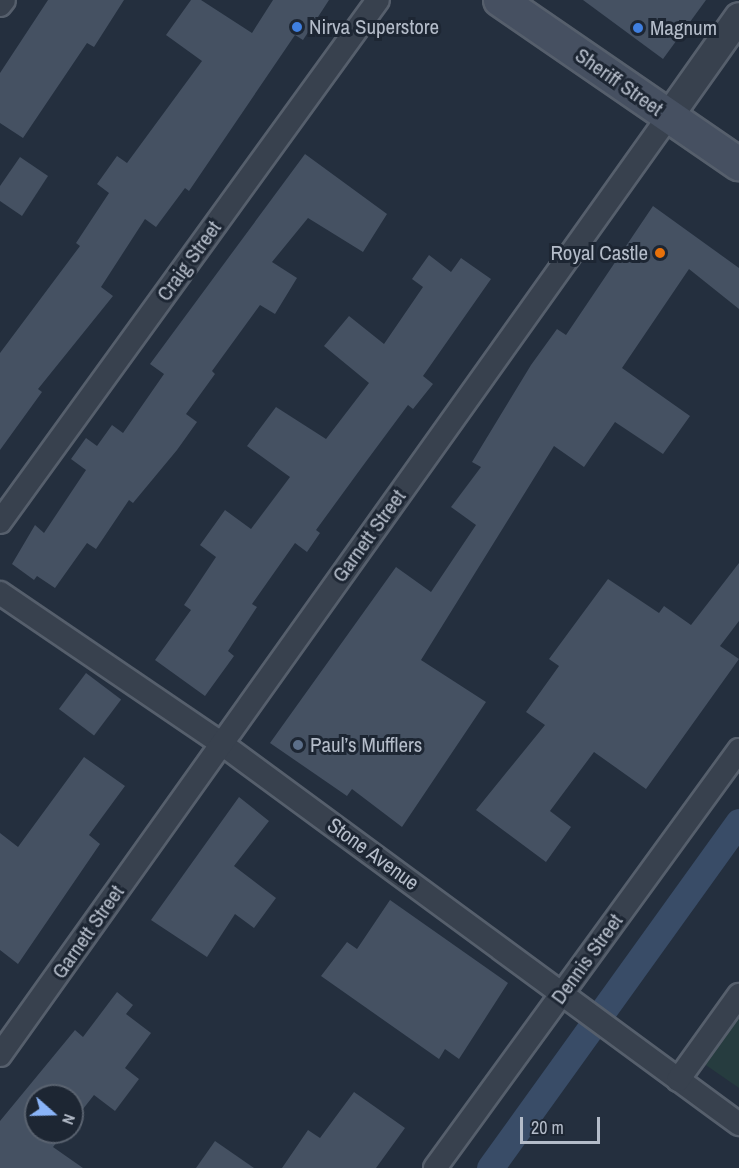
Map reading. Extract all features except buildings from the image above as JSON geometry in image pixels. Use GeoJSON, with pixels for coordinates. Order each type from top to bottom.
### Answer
{"type":"FeatureCollection","features":[{"type":"Feature","properties":{"kind":"main road","name":"Sheriff Street"},"geometry":{"type":"LineString","coordinates":[[500,0],[739,164]]}},
{"type":"Feature","properties":{"kind":"street"},"geometry":{"type":"LineString","coordinates":[[0,5],[4,0]]}},
{"type":"Feature","properties":{"kind":"street","name":"Craig Street"},"geometry":{"type":"LineString","coordinates":[[0,522],[378,0]]}},
{"type":"Feature","properties":{"kind":"street","name":"Garnett Street"},"geometry":{"type":"LineString","coordinates":[[0,1056],[739,17]]}},
{"type":"Feature","properties":{"kind":"street","name":"Stone Avenue"},"geometry":{"type":"LineString","coordinates":[[0,593],[222,744],[739,1124]]}},
{"type":"Feature","properties":{"kind":"street","name":"Dennis Street"},"geometry":{"type":"LineString","coordinates":[[435,1168],[739,750]]}},
{"type":"Feature","properties":{"kind":"street"},"geometry":{"type":"LineString","coordinates":[[678,1080],[739,995]]}},
{"type":"Feature","properties":{"kind":"green space"},"geometry":{"type":"Polygon","coordinates":[[[739,1006],[739,1088],[700,1061],[739,1006]]]}},
{"type":"Feature","properties":{"kind":"waterway"},"geometry":{"type":"LineString","coordinates":[[490,1168],[739,822]]}},
{"type":"Feature","properties":{"kind":"place","name":"Nirva Superstore"},"geometry":{"type":"Point","coordinates":[297,27]}},
{"type":"Feature","properties":{"kind":"place","name":"Magnum"},"geometry":{"type":"Point","coordinates":[638,28]}},
{"type":"Feature","properties":{"kind":"place","name":"Royal Castle"},"geometry":{"type":"Point","coordinates":[660,253]}},
{"type":"Feature","properties":{"kind":"place","name":"Paul’s Mufflers"},"geometry":{"type":"Point","coordinates":[298,745]}}]}
